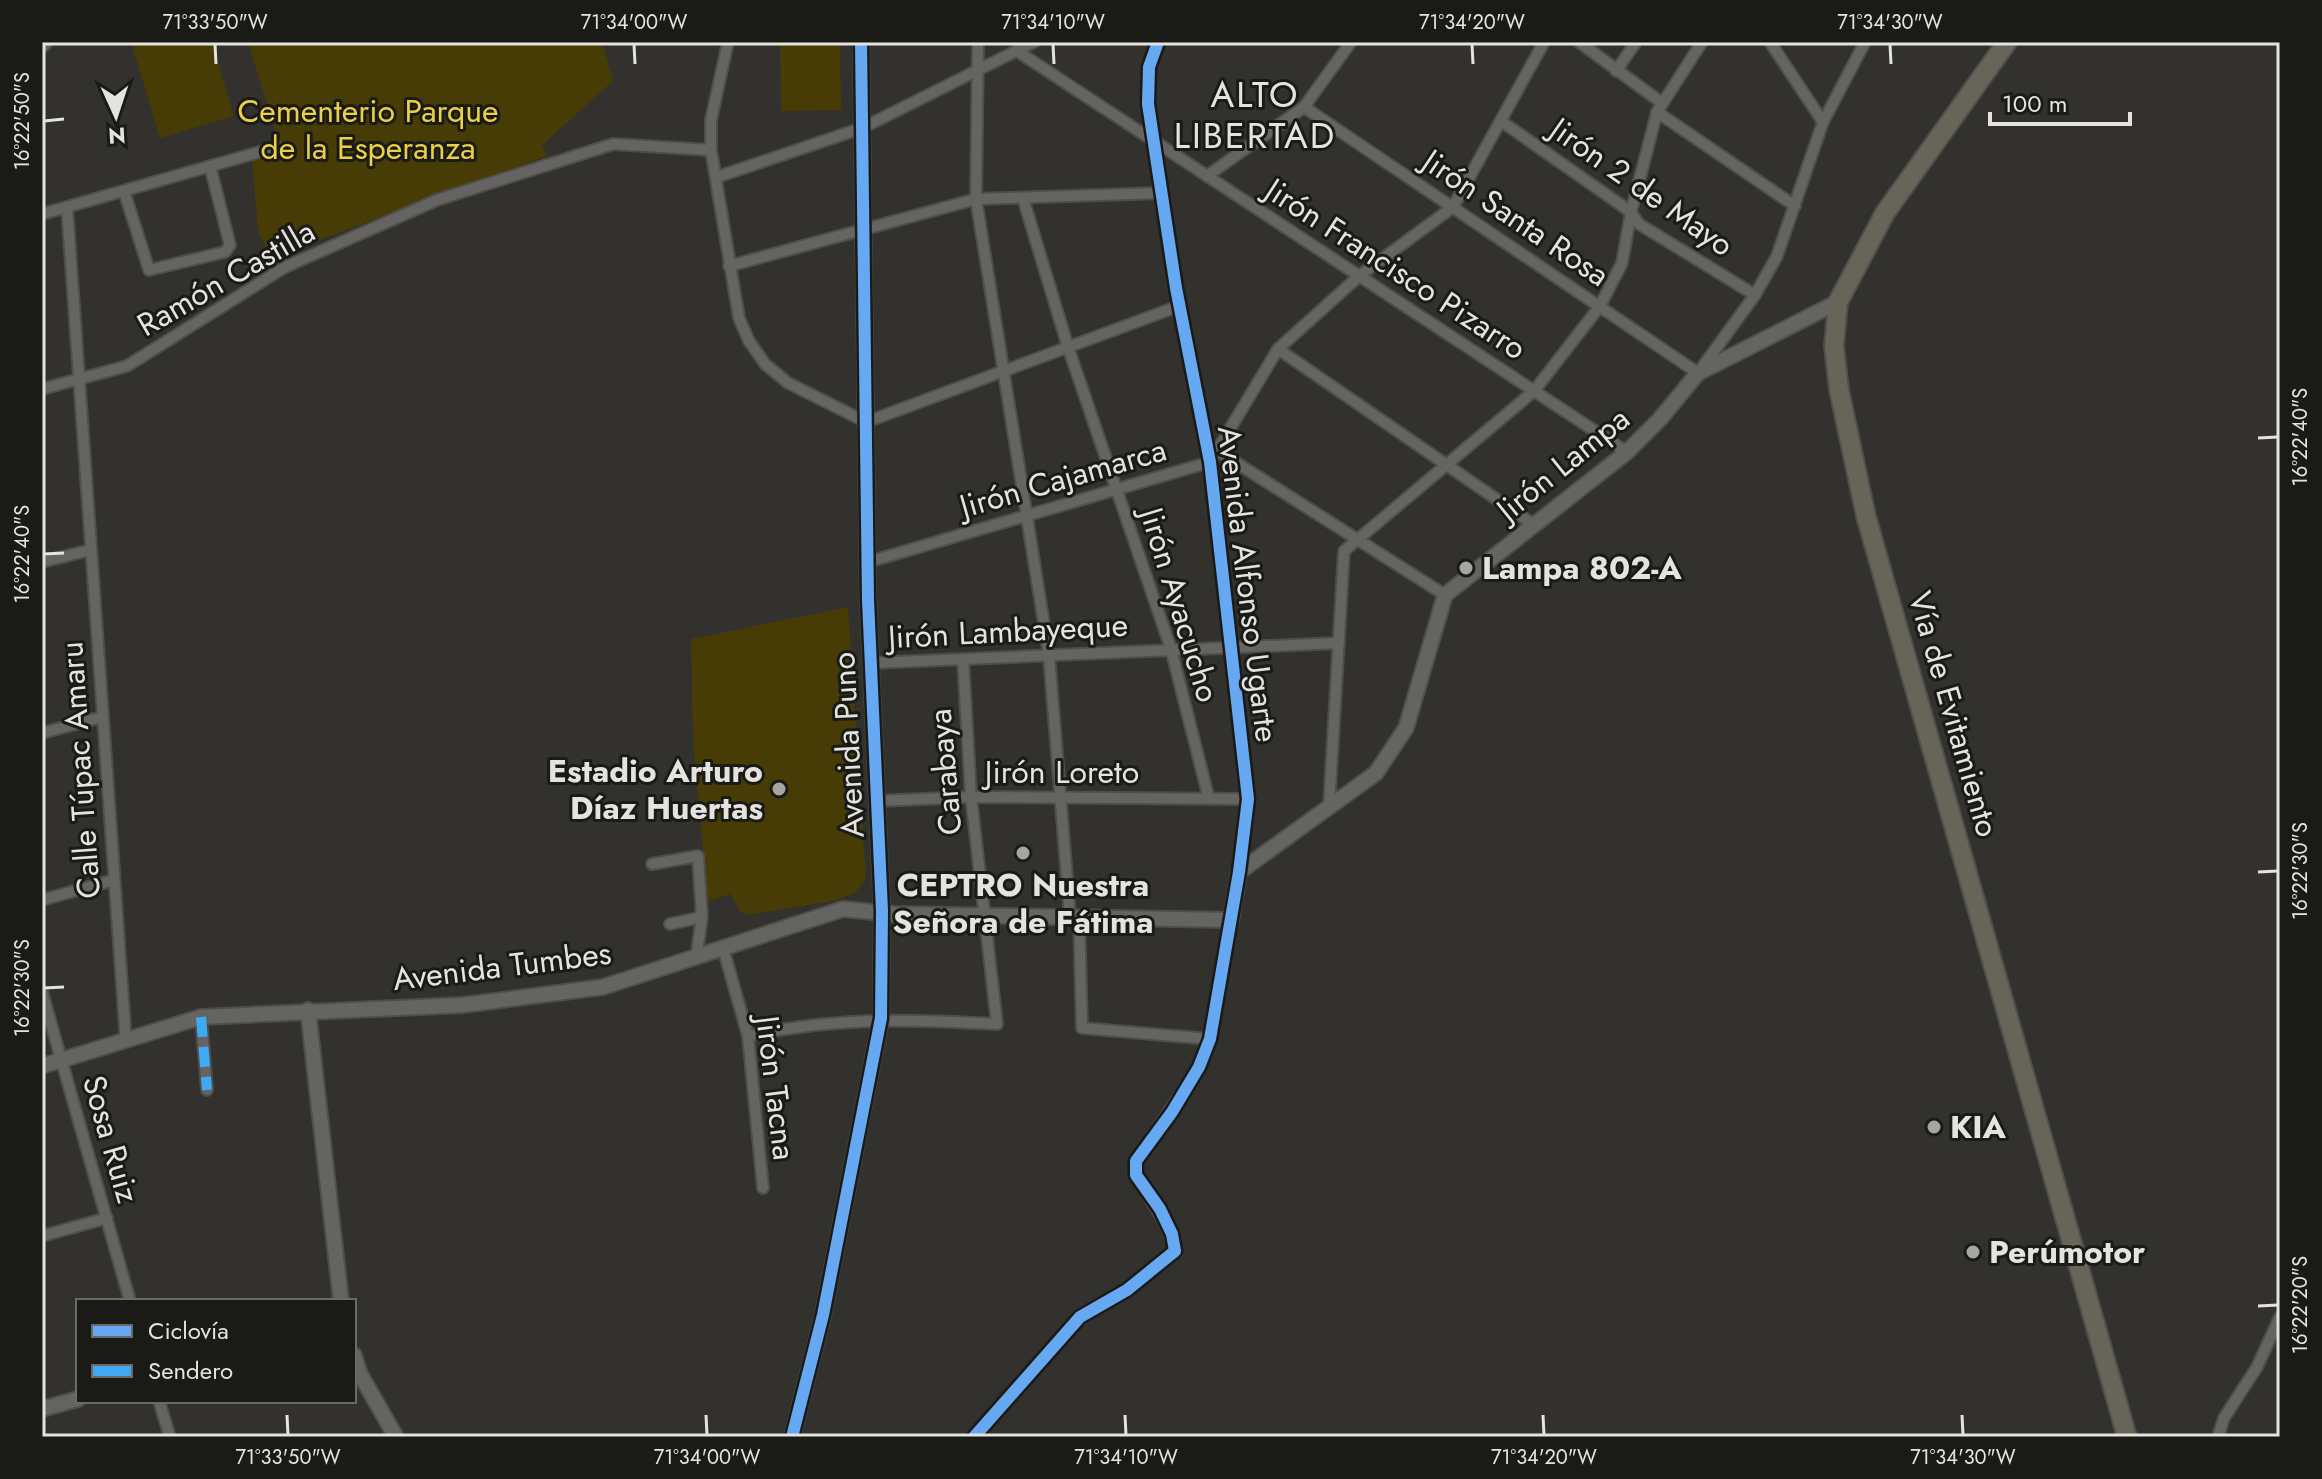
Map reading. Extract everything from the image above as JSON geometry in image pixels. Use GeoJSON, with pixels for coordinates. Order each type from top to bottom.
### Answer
{"type":"FeatureCollection","features":[{"type":"Feature","properties":{"kind":"highway","name":"Vía de Evitamiento"},"geometry":{"type":"LineString","coordinates":[[2007,42],[1885,213],[1838,302],[1834,346],[1839,390],[1866,516],[2127,1437]]}},
{"type":"Feature","properties":{"kind":"street"},"geometry":{"type":"LineString","coordinates":[[728,42],[711,120],[711,150],[729,266],[739,318],[749,341],[765,364],[788,383],[866,422],[1179,306]]}},
{"type":"Feature","properties":{"kind":"street","name":"Avenida Puno"},"geometry":{"type":"LineString","coordinates":[[792,1437],[823,1315],[881,1018],[882,911],[868,562],[861,42]]}},
{"type":"Feature","properties":{"kind":"street"},"geometry":{"type":"LineString","coordinates":[[978,42],[976,199],[1049,655],[1082,1028],[1210,1039]]}},
{"type":"Feature","properties":{"kind":"street"},"geometry":{"type":"LineString","coordinates":[[717,177],[862,128],[1034,42]]}},
{"type":"Feature","properties":{"kind":"street","name":"Avenida Alfonso Ugarte"},"geometry":{"type":"LineString","coordinates":[[974,1437],[1080,1317],[1127,1290],[1175,1251],[1172,1234],[1160,1209],[1136,1175],[1136,1161],[1172,1112],[1199,1067],[1210,1039],[1239,872],[1248,799],[1210,462],[1179,306],[1152,140],[1149,67],[1158,42]]}},
{"type":"Feature","properties":{"kind":"street"},"geometry":{"type":"LineString","coordinates":[[1207,176],[1304,107],[1351,42]]}},
{"type":"Feature","properties":{"kind":"street","name":"Jirón Cajamarca"},"geometry":{"type":"LineString","coordinates":[[868,562],[1210,462],[1278,349],[1359,276],[1453,207],[1544,42]]}},
{"type":"Feature","properties":{"kind":"street"},"geometry":{"type":"LineString","coordinates":[[1579,42],[1660,108],[1795,206]]}},
{"type":"Feature","properties":{"kind":"street"},"geometry":{"type":"LineString","coordinates":[[1616,71],[1636,42]]}},
{"type":"Feature","properties":{"kind":"street"},"geometry":{"type":"LineString","coordinates":[[1329,807],[1344,551],[1534,391],[1600,306],[1622,263],[1631,212],[1660,108],[1702,42]]}},
{"type":"Feature","properties":{"kind":"street"},"geometry":{"type":"LineString","coordinates":[[1770,42],[1823,122]]}},
{"type":"Feature","properties":{"kind":"street","name":"Jirón Lampa"},"geometry":{"type":"LineString","coordinates":[[1445,595],[1627,452],[1698,373],[1755,295],[1777,256],[1823,122],[1865,42]]}},
{"type":"Feature","properties":{"kind":"street","name":"Jirón Francisco Pizarro"},"geometry":{"type":"LineString","coordinates":[[1017,51],[1627,452]]}},
{"type":"Feature","properties":{"kind":"street","name":"Jirón Santa Rosa"},"geometry":{"type":"LineString","coordinates":[[1304,107],[1698,373]]}},
{"type":"Feature","properties":{"kind":"street","name":"Jirón 2 de Mayo"},"geometry":{"type":"LineString","coordinates":[[1501,121],[1631,212],[1639,224],[1755,295]]}},
{"type":"Feature","properties":{"kind":"street","name":"Ramón Castilla"},"geometry":{"type":"LineString","coordinates":[[42,389],[127,366],[285,267],[437,200],[613,144],[711,150]]}},
{"type":"Feature","properties":{"kind":"street"},"geometry":{"type":"LineString","coordinates":[[42,214],[277,147]]}},
{"type":"Feature","properties":{"kind":"street"},"geometry":{"type":"LineString","coordinates":[[124,191],[149,270],[225,252],[230,245],[210,166]]}},
{"type":"Feature","properties":{"kind":"street"},"geometry":{"type":"LineString","coordinates":[[729,266],[976,199],[1162,193]]}},
{"type":"Feature","properties":{"kind":"street","name":"Jirón Ayacucho"},"geometry":{"type":"LineString","coordinates":[[1023,198],[1068,347],[1171,649],[1209,799]]}},
{"type":"Feature","properties":{"kind":"street","name":"Calle Túpac Amaru"},"geometry":{"type":"LineString","coordinates":[[67,207],[126,1042]]}},
{"type":"Feature","properties":{"kind":"street"},"geometry":{"type":"LineString","coordinates":[[1698,373],[1838,302]]}},
{"type":"Feature","properties":{"kind":"street"},"geometry":{"type":"LineString","coordinates":[[1278,349],[1534,525]]}},
{"type":"Feature","properties":{"kind":"street"},"geometry":{"type":"LineString","coordinates":[[1206,443],[1445,595],[1406,728],[1376,773],[1239,872]]}},
{"type":"Feature","properties":{"kind":"street"},"geometry":{"type":"LineString","coordinates":[[42,562],[90,550]]}},
{"type":"Feature","properties":{"kind":"street","name":"Jirón Lambayeque"},"geometry":{"type":"LineString","coordinates":[[871,663],[1339,643]]}},
{"type":"Feature","properties":{"kind":"street","name":"Carabaya"},"geometry":{"type":"LineString","coordinates":[[881,1018],[997,1024],[987,915],[971,797],[963,659]]}},
{"type":"Feature","properties":{"kind":"street"},"geometry":{"type":"LineString","coordinates":[[42,733],[102,717]]}},
{"type":"Feature","properties":{"kind":"street","name":"Jirón Loreto"},"geometry":{"type":"LineString","coordinates":[[876,801],[971,797],[1248,799]]}},
{"type":"Feature","properties":{"kind":"street"},"geometry":{"type":"LineString","coordinates":[[652,864],[698,856],[702,917],[696,959]]}},
{"type":"Feature","properties":{"kind":"street"},"geometry":{"type":"LineString","coordinates":[[42,900],[114,880]]}},
{"type":"Feature","properties":{"kind":"street","name":"Avenida Tumbes"},"geometry":{"type":"LineString","coordinates":[[42,1066],[201,1017],[463,1005],[584,990],[696,959],[843,909],[1231,920]]}},
{"type":"Feature","properties":{"kind":"street"},"geometry":{"type":"LineString","coordinates":[[670,924],[702,917]]}},
{"type":"Feature","properties":{"kind":"street","name":"Jirón Tacna"},"geometry":{"type":"LineString","coordinates":[[723,948],[748,1036],[763,1188]]}},
{"type":"Feature","properties":{"kind":"street","name":"Sosa Ruiz"},"geometry":{"type":"LineString","coordinates":[[42,992],[129,1299]]}},
{"type":"Feature","properties":{"kind":"street"},"geometry":{"type":"LineString","coordinates":[[308,1010],[341,1299]]}},
{"type":"Feature","properties":{"kind":"street"},"geometry":{"type":"LineString","coordinates":[[201,1017],[207,1090]]}},
{"type":"Feature","properties":{"kind":"street"},"geometry":{"type":"LineString","coordinates":[[748,1036],[812,1023],[881,1018]]}},
{"type":"Feature","properties":{"kind":"street"},"geometry":{"type":"LineString","coordinates":[[42,1236],[107,1218]]}},
{"type":"Feature","properties":{"kind":"street"},"geometry":{"type":"LineString","coordinates":[[2218,1437],[2224,1418],[2257,1367],[2280,1317]]}},
{"type":"Feature","properties":{"kind":"street"},"geometry":{"type":"LineString","coordinates":[[356,1361],[396,1437]]}},
{"type":"Feature","properties":{"kind":"street"},"geometry":{"type":"LineString","coordinates":[[42,1409],[76,1400]]}},
{"type":"Feature","properties":{"kind":"street"},"geometry":{"type":"LineString","coordinates":[[160,1403],[170,1437]]}},
{"type":"Feature","properties":{"kind":"green space"},"geometry":{"type":"Polygon","coordinates":[[[131,42],[212,42],[234,116],[160,138],[131,42]]]}},
{"type":"Feature","properties":{"kind":"green space","name":"Cementerio Parque de la Esperanza"},"geometry":{"type":"Polygon","coordinates":[[[248,42],[602,42],[613,81],[542,145],[547,156],[292,250],[267,249],[258,231],[252,159],[281,150],[248,42]]]}},
{"type":"Feature","properties":{"kind":"green space"},"geometry":{"type":"Polygon","coordinates":[[[780,42],[840,42],[841,110],[781,111],[780,42]]]}},
{"type":"Feature","properties":{"kind":"green space","name":"Estadio Arturo Díaz Huertas"},"geometry":{"type":"Polygon","coordinates":[[[848,607],[866,878],[855,893],[833,901],[748,915],[741,912],[730,894],[708,902],[693,740],[691,639],[848,607]]]}},
{"type":"Feature","properties":{"kind":"marked path"},"geometry":{"type":"LineString","coordinates":[[201,1017],[207,1090]]}},
{"type":"Feature","properties":{"kind":"cycle path"},"geometry":{"type":"LineString","coordinates":[[792,1437],[823,1315],[881,1018],[882,911],[868,600],[861,42]]}},
{"type":"Feature","properties":{"kind":"cycle path"},"geometry":{"type":"LineString","coordinates":[[974,1437],[1080,1317],[1127,1290],[1175,1251],[1172,1234],[1160,1209],[1136,1175],[1136,1161],[1172,1112],[1199,1067],[1210,1039],[1239,872],[1248,799],[1210,462],[1176,288],[1148,104],[1149,67],[1158,42]]}},
{"type":"Feature","properties":{"kind":"place","name":"Lampa 802-A"},"geometry":{"type":"Point","coordinates":[1466,568]}},
{"type":"Feature","properties":{"kind":"place","name":"Estadio Arturo Díaz Huertas"},"geometry":{"type":"Point","coordinates":[779,789]}},
{"type":"Feature","properties":{"kind":"place","name":"CEPTRO Nuestra Señora de Fátima"},"geometry":{"type":"Point","coordinates":[1023,853]}},
{"type":"Feature","properties":{"kind":"place","name":"KIA"},"geometry":{"type":"Point","coordinates":[1934,1127]}},
{"type":"Feature","properties":{"kind":"place","name":"Perúmotor"},"geometry":{"type":"Point","coordinates":[1973,1252]}},
{"type":"Feature","properties":{"kind":"district","name":"ALTO LIBERTAD"},"geometry":{"type":"Point","coordinates":[1255,114]}}]}
